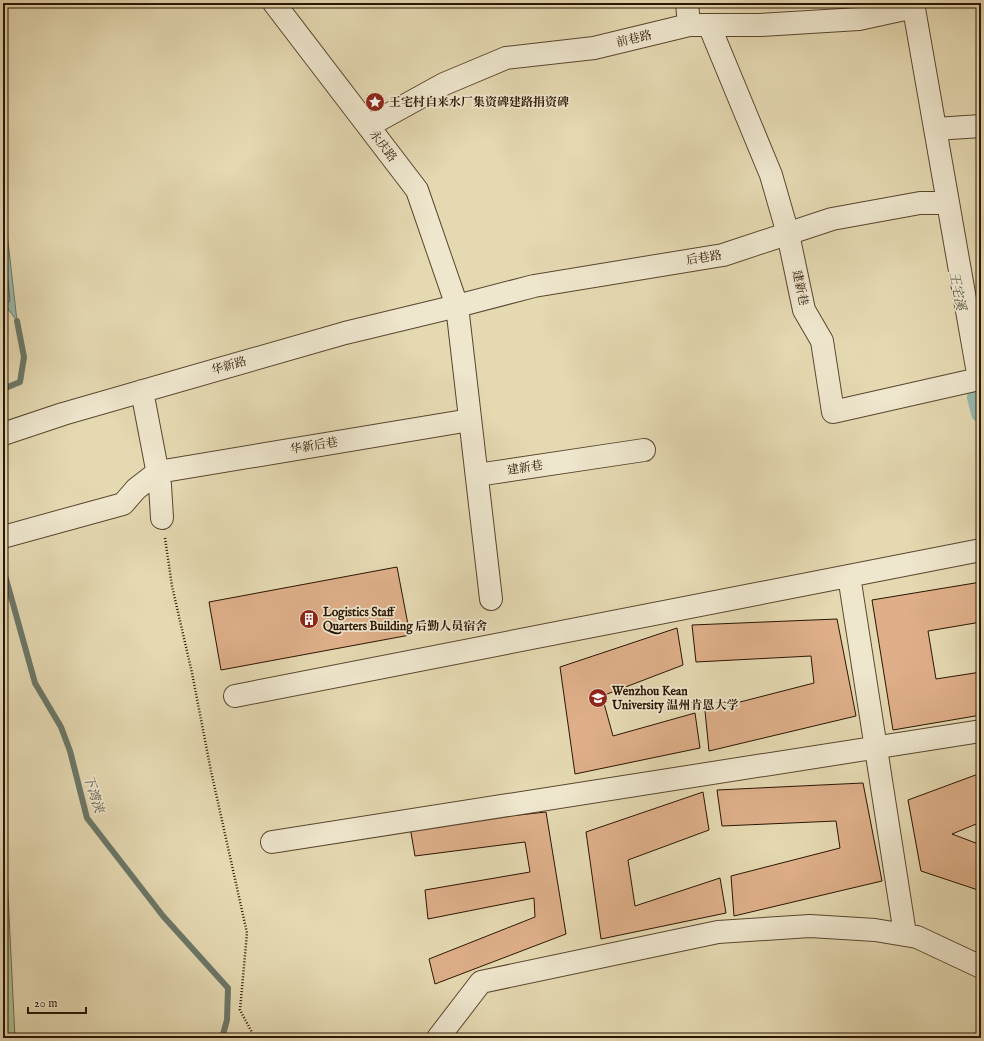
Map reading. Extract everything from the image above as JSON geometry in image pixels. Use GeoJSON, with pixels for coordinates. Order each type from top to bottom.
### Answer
{"type":"FeatureCollection","features":[{"type":"Feature","properties":{"kind":"street","name":"永庆路"},"geometry":{"type":"LineString","coordinates":[[274,3],[417,190],[457,306],[491,598]]}},
{"type":"Feature","properties":{"kind":"street","name":"建新巷"},"geometry":{"type":"LineString","coordinates":[[686,3],[699,25],[771,175],[788,234],[804,310],[822,341],[833,412],[979,379],[948,203]]}},
{"type":"Feature","properties":{"kind":"street","name":"前巷路"},"geometry":{"type":"LineString","coordinates":[[368,126],[444,84],[506,58],[594,48],[699,25],[760,25],[859,19],[891,8],[914,5]]}},
{"type":"Feature","properties":{"kind":"street"},"geometry":{"type":"LineString","coordinates":[[914,5],[948,203]]}},
{"type":"Feature","properties":{"kind":"street"},"geometry":{"type":"LineString","coordinates":[[935,129],[981,126]]}},
{"type":"Feature","properties":{"kind":"street","name":"后巷路"},"geometry":{"type":"LineString","coordinates":[[457,306],[534,286],[723,255],[832,219],[920,203],[948,203]]}},
{"type":"Feature","properties":{"kind":"street","name":"华新路"},"geometry":{"type":"LineString","coordinates":[[3,434],[142,391],[345,333],[457,306]]}},
{"type":"Feature","properties":{"kind":"street"},"geometry":{"type":"LineString","coordinates":[[142,391],[158,472],[162,518]]}},
{"type":"Feature","properties":{"kind":"street","name":"华新后巷"},"geometry":{"type":"LineString","coordinates":[[158,472],[470,420]]}},
{"type":"Feature","properties":{"kind":"street","name":"建新巷"},"geometry":{"type":"LineString","coordinates":[[477,475],[644,450]]}},
{"type":"Feature","properties":{"kind":"street"},"geometry":{"type":"LineString","coordinates":[[5,537],[123,504],[136,489],[158,472]]}},
{"type":"Feature","properties":{"kind":"street"},"geometry":{"type":"LineString","coordinates":[[235,696],[981,550]]}},
{"type":"Feature","properties":{"kind":"street"},"geometry":{"type":"LineString","coordinates":[[849,576],[905,934]]}},
{"type":"Feature","properties":{"kind":"street"},"geometry":{"type":"LineString","coordinates":[[272,842],[981,731]]}},
{"type":"Feature","properties":{"kind":"street"},"geometry":{"type":"LineString","coordinates":[[438,1038],[481,982],[718,932],[810,926],[876,930],[917,936],[981,967]]}},
{"type":"Feature","properties":{"kind":"path"},"geometry":{"type":"LineString","coordinates":[[162,518],[172,586],[247,933],[240,1010],[255,1038]]}},
{"type":"Feature","properties":{"kind":"green space"},"geometry":{"type":"Polygon","coordinates":[[[7,874],[15,1038],[3,1038],[3,875],[7,874]]]}},
{"type":"Feature","properties":{"kind":"water"},"geometry":{"type":"Polygon","coordinates":[[[3,197],[17,321],[3,302],[3,197]]]}},
{"type":"Feature","properties":{"kind":"building","name":"Logistics Staff Quarters Building 后勤人员宿舍"},"geometry":{"type":"Polygon","coordinates":[[[397,567],[410,635],[221,670],[209,602],[397,567]]]}},
{"type":"Feature","properties":{"kind":"building"},"geometry":{"type":"Polygon","coordinates":[[[981,582],[981,622],[928,631],[936,679],[981,672],[981,715],[893,730],[872,600],[981,582]]]}},
{"type":"Feature","properties":{"kind":"building"},"geometry":{"type":"Polygon","coordinates":[[[837,619],[856,716],[709,751],[705,711],[814,683],[811,656],[696,662],[692,625],[837,619]]]}},
{"type":"Feature","properties":{"kind":"building"},"geometry":{"type":"Polygon","coordinates":[[[677,628],[683,665],[602,696],[613,736],[695,713],[700,748],[575,774],[560,667],[677,628]]]}},
{"type":"Feature","properties":{"kind":"building"},"geometry":{"type":"Polygon","coordinates":[[[981,773],[981,822],[952,834],[981,845],[981,891],[921,871],[908,800],[981,773]]]}},
{"type":"Feature","properties":{"kind":"building"},"geometry":{"type":"Polygon","coordinates":[[[863,783],[882,881],[734,916],[731,876],[840,848],[836,821],[722,826],[717,790],[863,783]]]}},
{"type":"Feature","properties":{"kind":"building"},"geometry":{"type":"Polygon","coordinates":[[[703,792],[709,830],[628,860],[635,906],[720,878],[726,913],[601,939],[586,832],[703,792]]]}},
{"type":"Feature","properties":{"kind":"building"},"geometry":{"type":"Polygon","coordinates":[[[546,812],[566,934],[435,984],[429,959],[535,917],[534,898],[428,919],[425,890],[530,872],[525,842],[415,856],[410,827],[546,812]]]}},
{"type":"Feature","properties":{"kind":"waterway","name":"下湾浃"},"geometry":{"type":"LineString","coordinates":[[3,389],[20,382],[24,357],[17,321]]}},
{"type":"Feature","properties":{"kind":"waterway","name":"王宅溪"},"geometry":{"type":"LineString","coordinates":[[977,397],[981,413]]}},
{"type":"Feature","properties":{"kind":"waterway","name":"下湾浃"},"geometry":{"type":"LineString","coordinates":[[3,568],[35,683],[61,727],[70,751],[87,818],[163,916],[228,988],[227,1020],[222,1038]]}},
{"type":"Feature","properties":{"kind":"place","name":"王宅村自来水厂集资碑建路捐资碑"},"geometry":{"type":"Point","coordinates":[375,102]}},
{"type":"Feature","properties":{"kind":"place","name":"Logistics Staff Quarters Building 后勤人员宿舍"},"geometry":{"type":"Point","coordinates":[309,619]}},
{"type":"Feature","properties":{"kind":"place","name":"Wenzhou Kean University 温州肯恩大学"},"geometry":{"type":"Point","coordinates":[598,698]}}]}
